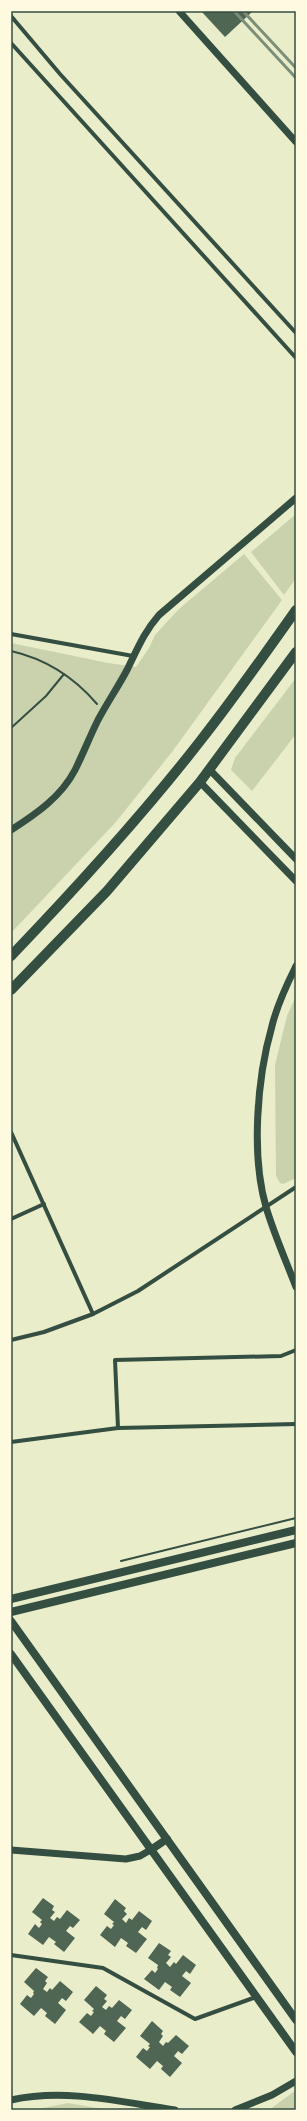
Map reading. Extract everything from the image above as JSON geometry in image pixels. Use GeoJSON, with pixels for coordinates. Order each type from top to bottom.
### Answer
{"type":"FeatureCollection","features":[{"type":"Feature","properties":{"kind":"main road"},"geometry":{"type":"LineString","coordinates":[[11,956],[88,875],[175,773],[203,738],[296,610]]}},
{"type":"Feature","properties":{"kind":"main road"},"geometry":{"type":"LineString","coordinates":[[11,990],[106,891],[200,782],[296,652]]}},
{"type":"Feature","properties":{"kind":"main road"},"geometry":{"type":"LineString","coordinates":[[11,1599],[296,1530]]}},
{"type":"Feature","properties":{"kind":"main road"},"geometry":{"type":"LineString","coordinates":[[11,1612],[296,1543]]}},
{"type":"Feature","properties":{"kind":"main road"},"geometry":{"type":"LineString","coordinates":[[11,1621],[296,2020]]}},
{"type":"Feature","properties":{"kind":"main road"},"geometry":{"type":"LineString","coordinates":[[11,1654],[296,2052]]}},
{"type":"Feature","properties":{"kind":"main road"},"geometry":{"type":"LineString","coordinates":[[152,1849],[167,1839]]}},
{"type":"Feature","properties":{"kind":"street"},"geometry":{"type":"LineString","coordinates":[[178,11],[296,142]]}},
{"type":"Feature","properties":{"kind":"street"},"geometry":{"type":"LineString","coordinates":[[11,16],[60,74],[296,333]]}},
{"type":"Feature","properties":{"kind":"street"},"geometry":{"type":"LineString","coordinates":[[11,43],[296,358]]}},
{"type":"Feature","properties":{"kind":"street"},"geometry":{"type":"LineString","coordinates":[[11,830],[48,804],[62,790],[74,771],[141,639],[159,615],[296,498]]}},
{"type":"Feature","properties":{"kind":"street"},"geometry":{"type":"LineString","coordinates":[[11,634],[133,656]]}},
{"type":"Feature","properties":{"kind":"street"},"geometry":{"type":"LineString","coordinates":[[210,770],[296,859]]}},
{"type":"Feature","properties":{"kind":"street"},"geometry":{"type":"LineString","coordinates":[[200,782],[296,881]]}},
{"type":"Feature","properties":{"kind":"street"},"geometry":{"type":"LineString","coordinates":[[296,966],[283,993],[272,1025],[263,1069],[258,1150],[260,1173],[266,1207],[296,1287]]}},
{"type":"Feature","properties":{"kind":"street"},"geometry":{"type":"LineString","coordinates":[[11,1132],[93,1314]]}},
{"type":"Feature","properties":{"kind":"street"},"geometry":{"type":"LineString","coordinates":[[11,1340],[44,1332],[93,1314],[138,1291],[296,1187]]}},
{"type":"Feature","properties":{"kind":"street"},"geometry":{"type":"LineString","coordinates":[[11,1218],[44,1204]]}},
{"type":"Feature","properties":{"kind":"street"},"geometry":{"type":"LineString","coordinates":[[118,1428],[115,1360],[281,1356],[296,1350]]}},
{"type":"Feature","properties":{"kind":"street"},"geometry":{"type":"LineString","coordinates":[[11,1442],[118,1428],[296,1424]]}},
{"type":"Feature","properties":{"kind":"street"},"geometry":{"type":"LineString","coordinates":[[11,1850],[126,1859],[140,1856],[152,1849]]}},
{"type":"Feature","properties":{"kind":"street"},"geometry":{"type":"LineString","coordinates":[[11,1955],[104,1968],[195,2019],[257,1997]]}},
{"type":"Feature","properties":{"kind":"street"},"geometry":{"type":"LineString","coordinates":[[235,2110],[272,2095],[296,2081]]}},
{"type":"Feature","properties":{"kind":"street"},"geometry":{"type":"LineString","coordinates":[[11,2100],[42,2095],[71,2095],[175,2110]]}},
{"type":"Feature","properties":{"kind":"path"},"geometry":{"type":"LineString","coordinates":[[11,651],[29,655],[54,666],[85,690],[104,711]]}},
{"type":"Feature","properties":{"kind":"path"},"geometry":{"type":"LineString","coordinates":[[11,728],[41,701],[64,674]]}},
{"type":"Feature","properties":{"kind":"path"},"geometry":{"type":"LineString","coordinates":[[117,1562],[296,1518]]}},
{"type":"Feature","properties":{"kind":"green space"},"geometry":{"type":"Polygon","coordinates":[[[296,514],[296,578],[284,595],[251,552],[296,514]]]}},
{"type":"Feature","properties":{"kind":"green space"},"geometry":{"type":"Polygon","coordinates":[[[244,554],[282,600],[172,752],[115,823],[11,933],[11,643],[108,663],[136,667],[149,648],[155,635],[179,609],[244,554]]]}},
{"type":"Feature","properties":{"kind":"green space"},"geometry":{"type":"Polygon","coordinates":[[[296,678],[296,734],[252,791],[231,770],[235,758],[296,678]]]}},
{"type":"Feature","properties":{"kind":"green space"},"geometry":{"type":"Polygon","coordinates":[[[296,996],[296,1178],[283,1184],[280,1183],[276,1176],[275,1065],[287,1016],[296,996]]]}},
{"type":"Feature","properties":{"kind":"green space"},"geometry":{"type":"Polygon","coordinates":[[[296,2090],[296,2110],[269,2110],[296,2090]]]}},
{"type":"Feature","properties":{"kind":"green space"},"geometry":{"type":"Polygon","coordinates":[[[68,2103],[109,2110],[33,2110],[68,2103]]]}},
{"type":"Feature","properties":{"kind":"building"},"geometry":{"type":"Polygon","coordinates":[[[201,11],[253,11],[225,37],[201,11]]]}},
{"type":"Feature","properties":{"kind":"building"},"geometry":{"type":"Polygon","coordinates":[[[43,1898],[54,1906],[52,1910],[55,1912],[50,1918],[54,1921],[57,1917],[60,1919],[67,1910],[80,1920],[73,1928],[70,1926],[66,1931],[75,1938],[64,1952],[54,1944],[56,1942],[49,1937],[43,1945],[28,1934],[35,1924],[39,1928],[42,1924],[40,1922],[42,1920],[32,1912],[43,1898]]]}},
{"type":"Feature","properties":{"kind":"building"},"geometry":{"type":"Polygon","coordinates":[[[115,1899],[126,1908],[124,1911],[127,1914],[122,1919],[126,1923],[129,1918],[132,1920],[139,1911],[152,1921],[146,1930],[142,1927],[138,1932],[147,1939],[136,1953],[126,1946],[128,1943],[121,1938],[115,1947],[100,1935],[107,1926],[111,1929],[114,1925],[112,1924],[114,1922],[104,1914],[115,1899]]]}},
{"type":"Feature","properties":{"kind":"building"},"geometry":{"type":"Polygon","coordinates":[[[159,1943],[171,1951],[168,1955],[171,1957],[166,1963],[170,1967],[174,1962],[176,1964],[183,1955],[196,1965],[190,1974],[186,1971],[182,1976],[191,1983],[180,1997],[170,1990],[172,1987],[165,1982],[159,1990],[144,1979],[152,1970],[155,1973],[158,1969],[158,1965],[148,1958],[159,1943]]]}},
{"type":"Feature","properties":{"kind":"building"},"geometry":{"type":"Polygon","coordinates":[[[36,1968],[48,1977],[45,1981],[47,1983],[43,1989],[47,1992],[50,1988],[52,1990],[60,1981],[73,1992],[66,2001],[62,1998],[58,2003],[66,2010],[55,2024],[45,2016],[47,2013],[41,2008],[34,2016],[20,2004],[27,1995],[31,1998],[34,1994],[34,1991],[24,1982],[36,1968]]]}},
{"type":"Feature","properties":{"kind":"building"},"geometry":{"type":"Polygon","coordinates":[[[96,1986],[107,1995],[104,1999],[107,2001],[102,2007],[106,2010],[109,2006],[112,2008],[119,2000],[132,2010],[125,2019],[121,2016],[117,2021],[126,2028],[114,2042],[104,2034],[106,2031],[100,2026],[93,2034],[79,2022],[87,2013],[91,2016],[94,2012],[92,2011],[94,2009],[84,2000],[96,1986]]]}},
{"type":"Feature","properties":{"kind":"building"},"geometry":{"type":"Polygon","coordinates":[[[152,2021],[163,2031],[161,2034],[163,2036],[159,2042],[163,2046],[176,2035],[189,2046],[182,2054],[178,2051],[174,2056],[182,2063],[170,2077],[161,2069],[163,2066],[157,2061],[150,2069],[136,2057],[143,2048],[147,2051],[150,2047],[148,2046],[150,2044],[140,2036],[152,2021]]]}},
{"type":"Feature","properties":{"kind":"railway"},"geometry":{"type":"LineString","coordinates":[[234,11],[296,78]]}},
{"type":"Feature","properties":{"kind":"railway"},"geometry":{"type":"LineString","coordinates":[[243,11],[296,68]]}}]}
